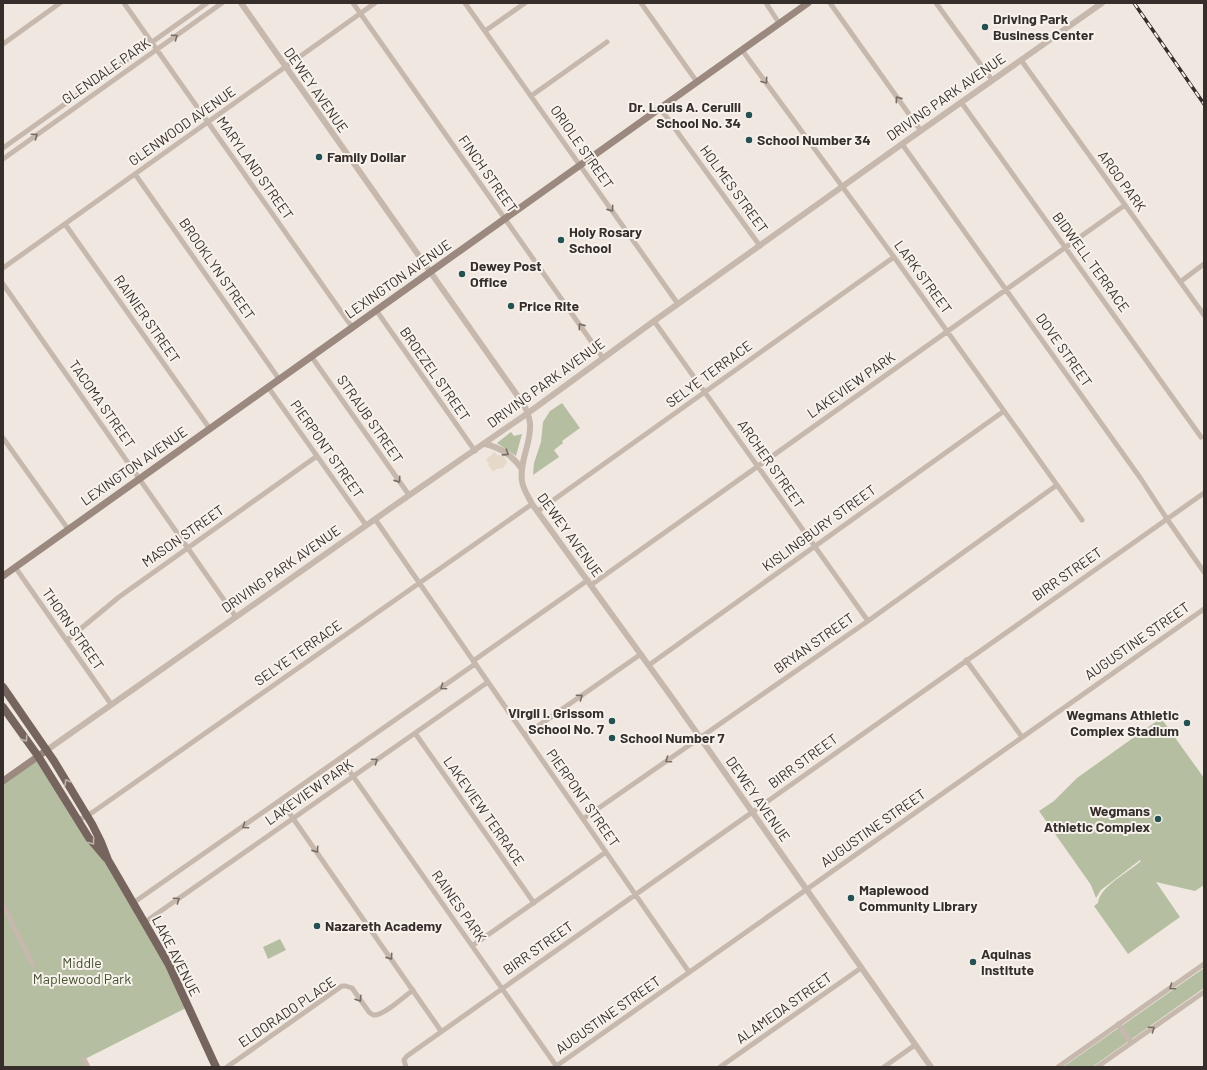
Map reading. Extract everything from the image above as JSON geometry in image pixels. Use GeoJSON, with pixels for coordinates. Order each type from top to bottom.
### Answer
{"type":"FeatureCollection","features":[{"type":"Feature","properties":{"kind":"main road","name":"LEXINGTON AVENUE"},"geometry":{"type":"LineString","coordinates":[[3,576],[808,3]]}},
{"type":"Feature","properties":{"kind":"main road","name":"LAKE AVENUE"},"geometry":{"type":"LineString","coordinates":[[3,687],[47,750],[87,815],[101,842],[108,860],[145,922],[168,966],[216,1067]]}},
{"type":"Feature","properties":{"kind":"main road","name":"LAKE AVENUE"},"geometry":{"type":"LineString","coordinates":[[3,707],[38,756],[94,846],[108,860]]}},
{"type":"Feature","properties":{"kind":"main road","name":"DRIVING PARK AVENUE"},"geometry":{"type":"LineString","coordinates":[[3,781],[47,750]]}},
{"type":"Feature","properties":{"kind":"street"},"geometry":{"type":"LineString","coordinates":[[3,44],[60,3]]}},
{"type":"Feature","properties":{"kind":"street","name":"MARYLAND STREET"},"geometry":{"type":"LineString","coordinates":[[124,3],[352,328]]}},
{"type":"Feature","properties":{"kind":"street","name":"GLENDALE PARK"},"geometry":{"type":"LineString","coordinates":[[3,148],[207,3]]}},
{"type":"Feature","properties":{"kind":"street","name":"GLENDALE PARK"},"geometry":{"type":"LineString","coordinates":[[3,159],[222,3]]}},
{"type":"Feature","properties":{"kind":"street","name":"DEWEY AVENUE"},"geometry":{"type":"LineString","coordinates":[[241,3],[518,396],[528,414],[530,430],[522,469],[523,485],[532,504],[649,665],[931,1067]]}},
{"type":"Feature","properties":{"kind":"street","name":"FINCH STREET"},"geometry":{"type":"LineString","coordinates":[[353,3],[603,358]]}},
{"type":"Feature","properties":{"kind":"street","name":"GLENWOOD AVENUE"},"geometry":{"type":"LineString","coordinates":[[3,268],[375,3]]}},
{"type":"Feature","properties":{"kind":"street","name":"ORIOLE STREET"},"geometry":{"type":"LineString","coordinates":[[465,3],[678,304]]}},
{"type":"Feature","properties":{"kind":"street"},"geometry":{"type":"LineString","coordinates":[[485,31],[525,3]]}},
{"type":"Feature","properties":{"kind":"street"},"geometry":{"type":"LineString","coordinates":[[641,3],[697,82]]}},
{"type":"Feature","properties":{"kind":"street"},"geometry":{"type":"LineString","coordinates":[[766,3],[779,23]]}},
{"type":"Feature","properties":{"kind":"street"},"geometry":{"type":"LineString","coordinates":[[830,3],[920,131]]}},
{"type":"Feature","properties":{"kind":"street"},"geometry":{"type":"LineString","coordinates":[[936,3],[992,80]]}},
{"type":"Feature","properties":{"kind":"street","name":"DRIVING PARK AVENUE"},"geometry":{"type":"LineString","coordinates":[[47,750],[374,519],[528,414],[654,321],[1102,3]]}},
{"type":"Feature","properties":{"kind":"street"},"geometry":{"type":"LineString","coordinates":[[531,96],[607,42]]}},
{"type":"Feature","properties":{"kind":"street","name":"LARK STREET"},"geometry":{"type":"LineString","coordinates":[[742,50],[894,256],[1082,520]]}},
{"type":"Feature","properties":{"kind":"street","name":"ARGO PARK"},"geometry":{"type":"LineString","coordinates":[[1021,60],[1204,315]]}},
{"type":"Feature","properties":{"kind":"street","name":"BIDWELL TERRACE"},"geometry":{"type":"LineString","coordinates":[[961,102],[1201,437]]}},
{"type":"Feature","properties":{"kind":"street","name":"HOLMES STREET"},"geometry":{"type":"LineString","coordinates":[[660,108],[760,246]]}},
{"type":"Feature","properties":{"kind":"street","name":"DOVE STREET"},"geometry":{"type":"LineString","coordinates":[[902,144],[1141,479],[1204,572]]}},
{"type":"Feature","properties":{"kind":"street","name":"BROOKLYN STREET"},"geometry":{"type":"LineString","coordinates":[[135,174],[279,379]]}},
{"type":"Feature","properties":{"kind":"street","name":"LAKEVIEW PARK"},"geometry":{"type":"LineString","coordinates":[[133,903],[144,897],[341,759],[474,663],[758,466],[1125,205]]}},
{"type":"Feature","properties":{"kind":"street","name":"RAINIER STREET"},"geometry":{"type":"LineString","coordinates":[[65,224],[210,429]]}},
{"type":"Feature","properties":{"kind":"street","name":"SELYE TERRACE"},"geometry":{"type":"LineString","coordinates":[[538,512],[704,391],[894,256]]}},
{"type":"Feature","properties":{"kind":"street"},"geometry":{"type":"LineString","coordinates":[[1180,282],[1204,264]]}},
{"type":"Feature","properties":{"kind":"street","name":"TACOMA STREET"},"geometry":{"type":"LineString","coordinates":[[3,284],[236,617]]}},
{"type":"Feature","properties":{"kind":"street","name":"BROEZEL STREET"},"geometry":{"type":"LineString","coordinates":[[376,310],[475,451]]}},
{"type":"Feature","properties":{"kind":"street","name":"ARCHER STREET"},"geometry":{"type":"LineString","coordinates":[[654,321],[868,621]]}},
{"type":"Feature","properties":{"kind":"street","name":"STRAUB STREET"},"geometry":{"type":"LineString","coordinates":[[311,356],[409,495]]}},
{"type":"Feature","properties":{"kind":"street","name":"PIERPONT STREET"},"geometry":{"type":"LineString","coordinates":[[268,387],[366,525]]}},
{"type":"Feature","properties":{"kind":"street","name":"KISLINGBURY STREET"},"geometry":{"type":"LineString","coordinates":[[649,665],[1004,411]]}},
{"type":"Feature","properties":{"kind":"street"},"geometry":{"type":"LineString","coordinates":[[3,438],[68,529]]}},
{"type":"Feature","properties":{"kind":"street"},"geometry":{"type":"LineString","coordinates":[[485,444],[496,446],[510,455],[522,469]]}},
{"type":"Feature","properties":{"kind":"street","name":"MASON STREET"},"geometry":{"type":"LineString","coordinates":[[66,640],[112,602],[317,456]]}},
{"type":"Feature","properties":{"kind":"street","name":"BRYAN STREET"},"geometry":{"type":"LineString","coordinates":[[583,819],[868,621],[1058,485]]}},
{"type":"Feature","properties":{"kind":"street","name":"BIRR STREET"},"geometry":{"type":"LineString","coordinates":[[406,1067],[404,1060],[407,1056],[441,1031],[1204,493]]}},
{"type":"Feature","properties":{"kind":"street","name":"SELYE TERRACE"},"geometry":{"type":"LineString","coordinates":[[78,821],[418,582],[532,504]]}},
{"type":"Feature","properties":{"kind":"street","name":"PIERPONT STREET"},"geometry":{"type":"LineString","coordinates":[[374,519],[689,972]]}},
{"type":"Feature","properties":{"kind":"street","name":"THORN STREET"},"geometry":{"type":"LineString","coordinates":[[15,567],[111,704]]}},
{"type":"Feature","properties":{"kind":"street","name":"AUGUSTINE STREET"},"geometry":{"type":"LineString","coordinates":[[556,1067],[1204,609]]}},
{"type":"Feature","properties":{"kind":"street"},"geometry":{"type":"LineString","coordinates":[[525,735],[641,654]]}},
{"type":"Feature","properties":{"kind":"street"},"geometry":{"type":"LineString","coordinates":[[966,660],[1022,737]]}},
{"type":"Feature","properties":{"kind":"street","name":"LAKEVIEW PARK"},"geometry":{"type":"LineString","coordinates":[[145,922],[488,682]]}},
{"type":"Feature","properties":{"kind":"street","name":"LAKEVIEW TERRACE"},"geometry":{"type":"LineString","coordinates":[[415,733],[534,903]]}},
{"type":"Feature","properties":{"kind":"street","name":"RAINES PARK"},"geometry":{"type":"LineString","coordinates":[[341,759],[556,1067]]}},
{"type":"Feature","properties":{"kind":"street"},"geometry":{"type":"LineString","coordinates":[[281,800],[441,1031]]}},
{"type":"Feature","properties":{"kind":"street"},"geometry":{"type":"LineString","coordinates":[[472,946],[606,852]]}},
{"type":"Feature","properties":{"kind":"street"},"geometry":{"type":"LineString","coordinates":[[3,905],[33,965]]}},
{"type":"Feature","properties":{"kind":"street"},"geometry":{"type":"LineString","coordinates":[[1058,1067],[1204,964]]}},
{"type":"Feature","properties":{"kind":"street","name":"ALAMEDA STREET"},"geometry":{"type":"LineString","coordinates":[[720,1067],[861,968]]}},
{"type":"Feature","properties":{"kind":"street","name":"ELDORADO PLACE"},"geometry":{"type":"LineString","coordinates":[[227,1067],[342,986],[352,988],[372,1015],[376,1015],[386,1010],[413,990]]}},
{"type":"Feature","properties":{"kind":"street"},"geometry":{"type":"LineString","coordinates":[[1097,1067],[1204,992]]}},
{"type":"Feature","properties":{"kind":"street"},"geometry":{"type":"LineString","coordinates":[[1118,1024],[1131,1043]]}},
{"type":"Feature","properties":{"kind":"street"},"geometry":{"type":"LineString","coordinates":[[884,1067],[915,1045]]}},
{"type":"Feature","properties":{"kind":"street"},"geometry":{"type":"LineString","coordinates":[[84,1060],[88,1067]]}},
{"type":"Feature","properties":{"kind":"green space"},"geometry":{"type":"Polygon","coordinates":[[[562,403],[580,428],[562,441],[563,443],[554,450],[559,457],[533,475],[534,463],[541,442],[543,422],[550,411],[562,403]]]}},
{"type":"Feature","properties":{"kind":"green space"},"geometry":{"type":"Polygon","coordinates":[[[511,432],[514,436],[522,434],[516,456],[497,443],[511,432]]]}},
{"type":"Feature","properties":{"kind":"green space"},"geometry":{"type":"Polygon","coordinates":[[[1161,718],[1204,778],[1204,885],[1195,891],[1156,882],[1180,917],[1128,954],[1094,906],[1098,903],[1100,897],[1109,885],[1141,861],[1140,860],[1101,890],[1096,898],[1091,885],[1039,811],[1054,801],[1077,778],[1161,718]]]}},
{"type":"Feature","properties":{"kind":"green space","name":"Middle Maplewood Park"},"geometry":{"type":"Polygon","coordinates":[[[38,756],[108,860],[188,1007],[85,1059],[88,1067],[3,1067],[3,781],[38,756]]]}},
{"type":"Feature","properties":{"kind":"green space"},"geometry":{"type":"Polygon","coordinates":[[[280,939],[286,950],[268,959],[263,947],[280,939]]]}},
{"type":"Feature","properties":{"kind":"green space"},"geometry":{"type":"Polygon","coordinates":[[[1204,968],[1204,988],[1092,1067],[1063,1067],[1204,968]]]}},
{"type":"Feature","properties":{"kind":"shaded area"},"geometry":{"type":"Polygon","coordinates":[[[495,452],[497,455],[504,456],[507,462],[503,468],[497,469],[493,472],[486,459],[495,452]]]}},
{"type":"Feature","properties":{"kind":"railway"},"geometry":{"type":"LineString","coordinates":[[1134,3],[1204,104]]}},
{"type":"Feature","properties":{"kind":"place","name":"Driving Park Business Center"},"geometry":{"type":"Point","coordinates":[985,27]}},
{"type":"Feature","properties":{"kind":"place","name":"Dr. Louis A. Cerulli School No. 34"},"geometry":{"type":"Point","coordinates":[749,115]}},
{"type":"Feature","properties":{"kind":"place","name":"School Number 34"},"geometry":{"type":"Point","coordinates":[749,140]}},
{"type":"Feature","properties":{"kind":"place","name":"Family Dollar"},"geometry":{"type":"Point","coordinates":[319,157]}},
{"type":"Feature","properties":{"kind":"place","name":"Holy Rosary School"},"geometry":{"type":"Point","coordinates":[561,240]}},
{"type":"Feature","properties":{"kind":"place","name":"Dewey Post Office"},"geometry":{"type":"Point","coordinates":[462,274]}},
{"type":"Feature","properties":{"kind":"place","name":"Price Rite"},"geometry":{"type":"Point","coordinates":[511,306]}},
{"type":"Feature","properties":{"kind":"place","name":"Virgil I. Grissom School No. 7"},"geometry":{"type":"Point","coordinates":[612,721]}},
{"type":"Feature","properties":{"kind":"place","name":"Wegmans Athletic Complex Stadium"},"geometry":{"type":"Point","coordinates":[1187,723]}},
{"type":"Feature","properties":{"kind":"place","name":"School Number 7"},"geometry":{"type":"Point","coordinates":[612,738]}},
{"type":"Feature","properties":{"kind":"place","name":"Wegmans Athletic Complex"},"geometry":{"type":"Point","coordinates":[1158,819]}},
{"type":"Feature","properties":{"kind":"place","name":"Maplewood Community Library"},"geometry":{"type":"Point","coordinates":[851,898]}},
{"type":"Feature","properties":{"kind":"place","name":"Nazareth Academy"},"geometry":{"type":"Point","coordinates":[317,926]}},
{"type":"Feature","properties":{"kind":"place","name":"Aquinas Institute"},"geometry":{"type":"Point","coordinates":[973,962]}}]}
